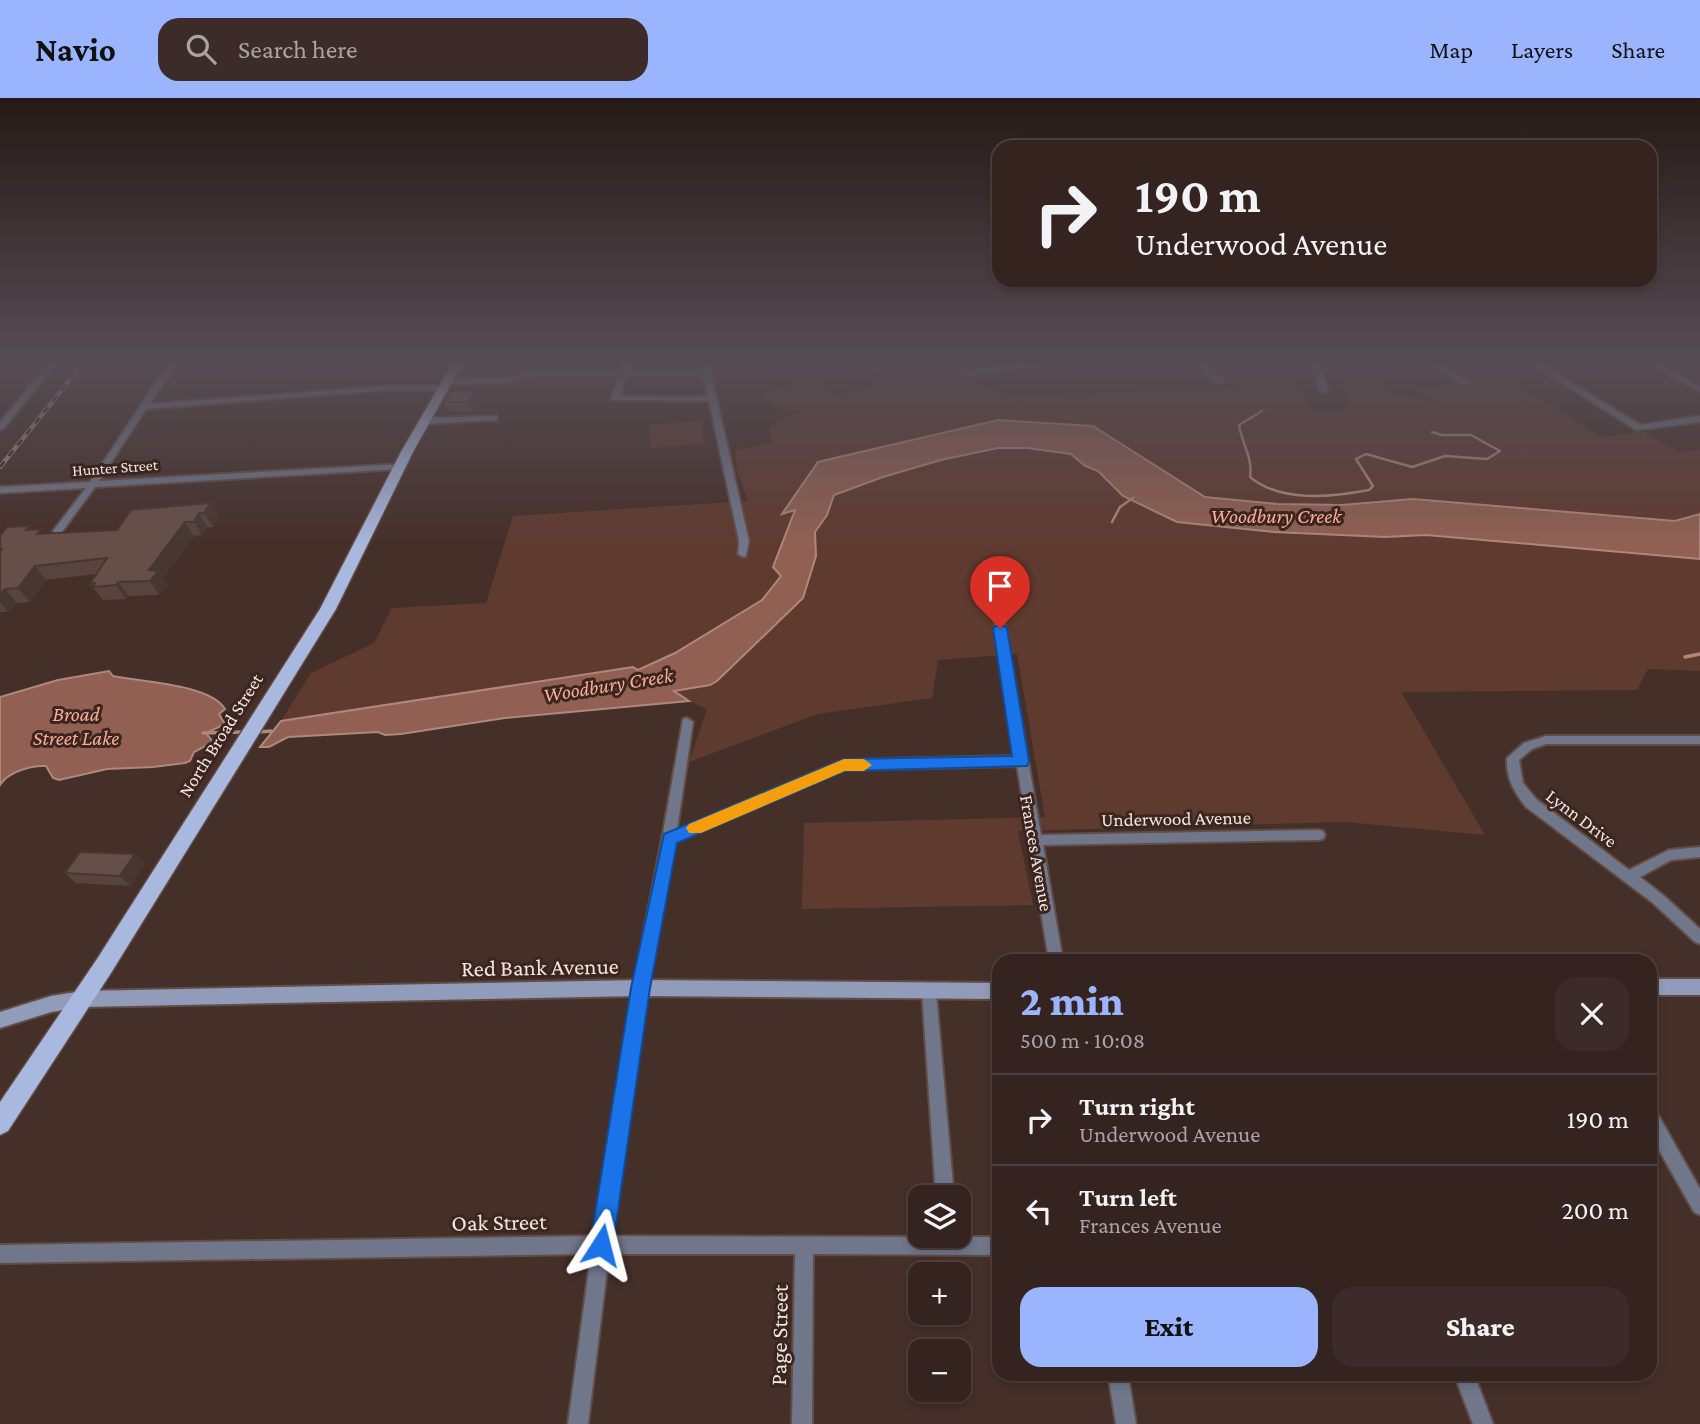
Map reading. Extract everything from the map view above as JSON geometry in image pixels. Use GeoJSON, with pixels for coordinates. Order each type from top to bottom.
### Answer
{"type":"FeatureCollection","features":[{"type":"Feature","properties":{"kind":"main road","name":"North Broad Street"},"geometry":{"type":"LineString","coordinates":[[0,1123],[82,999],[338,591],[423,423]]}},
{"type":"Feature","properties":{"kind":"street"},"geometry":{"type":"LineString","coordinates":[[58,531],[133,423]]}},
{"type":"Feature","properties":{"kind":"street"},"geometry":{"type":"LineString","coordinates":[[718,423],[744,541],[743,554]]}},
{"type":"Feature","properties":{"kind":"street"},"geometry":{"type":"LineString","coordinates":[[1631,423],[1639,428],[1674,423]]}},
{"type":"Feature","properties":{"kind":"street","name":"Hunter Street"},"geometry":{"type":"LineString","coordinates":[[0,490],[400,466]]}},
{"type":"Feature","properties":{"kind":"street","name":"Frances Avenue"},"geometry":{"type":"LineString","coordinates":[[999,620],[1055,954]]}},
{"type":"Feature","properties":{"kind":"street"},"geometry":{"type":"LineString","coordinates":[[578,1424],[601,1245],[640,988],[670,839],[687,722]]}},
{"type":"Feature","properties":{"kind":"street","name":"Lynn Drive"},"geometry":{"type":"LineString","coordinates":[[1700,740],[1546,740],[1528,746],[1513,758],[1511,773],[1531,803],[1628,877],[1700,938]]}},
{"type":"Feature","properties":{"kind":"street"},"geometry":{"type":"LineString","coordinates":[[670,839],[844,765],[1021,761]]}},
{"type":"Feature","properties":{"kind":"street","name":"Underwood Avenue"},"geometry":{"type":"LineString","coordinates":[[1035,840],[1318,835]]}},
{"type":"Feature","properties":{"kind":"street"},"geometry":{"type":"LineString","coordinates":[[1628,877],[1669,855],[1700,852]]}},
{"type":"Feature","properties":{"kind":"street"},"geometry":{"type":"LineString","coordinates":[[1657,987],[1700,987]]}},
{"type":"Feature","properties":{"kind":"street","name":"Red Bank Avenue"},"geometry":{"type":"LineString","coordinates":[[0,1020],[51,1004],[82,999],[640,988],[992,991]]}},
{"type":"Feature","properties":{"kind":"street"},"geometry":{"type":"LineString","coordinates":[[929,992],[944,1185]]}},
{"type":"Feature","properties":{"kind":"street"},"geometry":{"type":"LineString","coordinates":[[1657,1129],[1700,1206]]}},
{"type":"Feature","properties":{"kind":"street","name":"Oak Street"},"geometry":{"type":"LineString","coordinates":[[0,1254],[601,1245],[804,1246],[908,1242]]}},
{"type":"Feature","properties":{"kind":"street","name":"Oak Street"},"geometry":{"type":"LineString","coordinates":[[971,1243],[992,1245]]}},
{"type":"Feature","properties":{"kind":"street","name":"Page Street"},"geometry":{"type":"LineString","coordinates":[[802,1424],[804,1246]]}},
{"type":"Feature","properties":{"kind":"street"},"geometry":{"type":"LineString","coordinates":[[1119,1381],[1126,1424]]}},
{"type":"Feature","properties":{"kind":"street"},"geometry":{"type":"LineString","coordinates":[[1467,1381],[1483,1424]]}},
{"type":"Feature","properties":{"kind":"shaded area"},"geometry":{"type":"Polygon","coordinates":[[[702,423],[704,444],[650,448],[649,425],[702,423]]]}},
{"type":"Feature","properties":{"kind":"shaded area"},"geometry":{"type":"Polygon","coordinates":[[[778,423],[986,423],[818,462],[784,513],[883,477],[941,460],[998,448],[1027,448],[1071,454],[1085,466],[1098,471],[1123,496],[1177,522],[1274,532],[1385,537],[1426,535],[1700,559],[1700,671],[1648,669],[1637,690],[1401,692],[1485,835],[1345,822],[1018,831],[1033,905],[802,909],[804,823],[1045,817],[1017,654],[938,660],[932,698],[818,714],[689,762],[707,709],[633,667],[281,721],[311,673],[374,643],[392,608],[486,603],[513,516],[748,501],[737,471],[735,450],[772,443],[769,428],[778,423]]]}},
{"type":"Feature","properties":{"kind":"shaded area"},"geometry":{"type":"Polygon","coordinates":[[[1044,423],[1578,423],[1600,437],[1644,432],[1680,452],[1700,449],[1700,514],[1675,521],[1413,499],[1342,505],[1278,504],[1205,496],[1093,426],[1044,423]]]}},
{"type":"Feature","properties":{"kind":"water"},"geometry":{"type":"Polygon","coordinates":[[[986,423],[1093,426],[1205,497],[1278,504],[1342,505],[1413,499],[1675,521],[1700,514],[1700,559],[1426,535],[1385,537],[1274,532],[1177,522],[1123,496],[1098,471],[1085,466],[1071,454],[1027,448],[998,448],[941,460],[834,495],[827,515],[815,532],[816,556],[803,598],[717,681],[710,685],[674,691],[689,701],[505,718],[401,734],[385,735],[378,732],[288,737],[269,747],[260,747],[281,721],[633,667],[638,670],[675,653],[762,600],[781,576],[773,567],[795,510],[782,514],[818,462],[986,423]]]}},
{"type":"Feature","properties":{"kind":"water","name":"Broad Street Lake"},"geometry":{"type":"Polygon","coordinates":[[[109,671],[113,676],[174,685],[205,694],[225,709],[219,714],[225,724],[206,733],[213,742],[194,752],[190,761],[185,763],[107,769],[59,780],[53,778],[46,766],[34,767],[14,773],[0,785],[0,697],[58,680],[109,671]]]}},
{"type":"Feature","properties":{"kind":"building"},"geometry":{"type":"Polygon","coordinates":[[[210,503],[194,522],[185,522],[149,570],[158,571],[150,581],[118,582],[116,585],[93,587],[95,583],[90,584],[107,558],[35,566],[18,588],[5,589],[0,594],[0,536],[7,527],[30,526],[26,530],[41,529],[37,534],[117,530],[131,510],[210,503]]]}},
{"type":"Feature","properties":{"kind":"building"},"geometry":{"type":"Polygon","coordinates":[[[80,852],[135,854],[120,876],[65,873],[80,852]]]}},
{"type":"Feature","properties":{"kind":"waterway"},"geometry":{"type":"LineString","coordinates":[[1242,423],[1239,425],[1250,464],[1250,477],[1276,491],[1307,496],[1369,490],[1373,486],[1356,459],[1366,454],[1412,467],[1445,456],[1487,459],[1500,451],[1471,435],[1442,435],[1432,432]]}},
{"type":"Feature","properties":{"kind":"waterway"},"geometry":{"type":"LineString","coordinates":[[1112,522],[1120,507],[1133,498]]}},
{"type":"Feature","properties":{"kind":"waterway"},"geometry":{"type":"LineString","coordinates":[[1685,657],[1700,654]]}},
{"type":"Feature","properties":{"kind":"waterway","name":"Woodbury Creek"},"geometry":{"type":"LineString","coordinates":[[259,732],[271,731]]}},
{"type":"Feature","properties":{"kind":"waterway","name":"Woodbury Creek"},"geometry":{"type":"LineString","coordinates":[[203,733],[244,732]]}},
{"type":"Feature","properties":{"kind":"railway"},"geometry":{"type":"LineString","coordinates":[[0,467],[35,423]]}},
{"type":"Feature","properties":{"kind":"slow traffic"},"geometry":{"type":"LineString","coordinates":[[695,828],[844,765],[864,765]]}},
{"type":"Feature","properties":{"kind":"route"},"geometry":{"type":"LineString","coordinates":[[601,1245],[640,988],[670,839],[844,765],[1021,761],[1000,628]]}}]}
